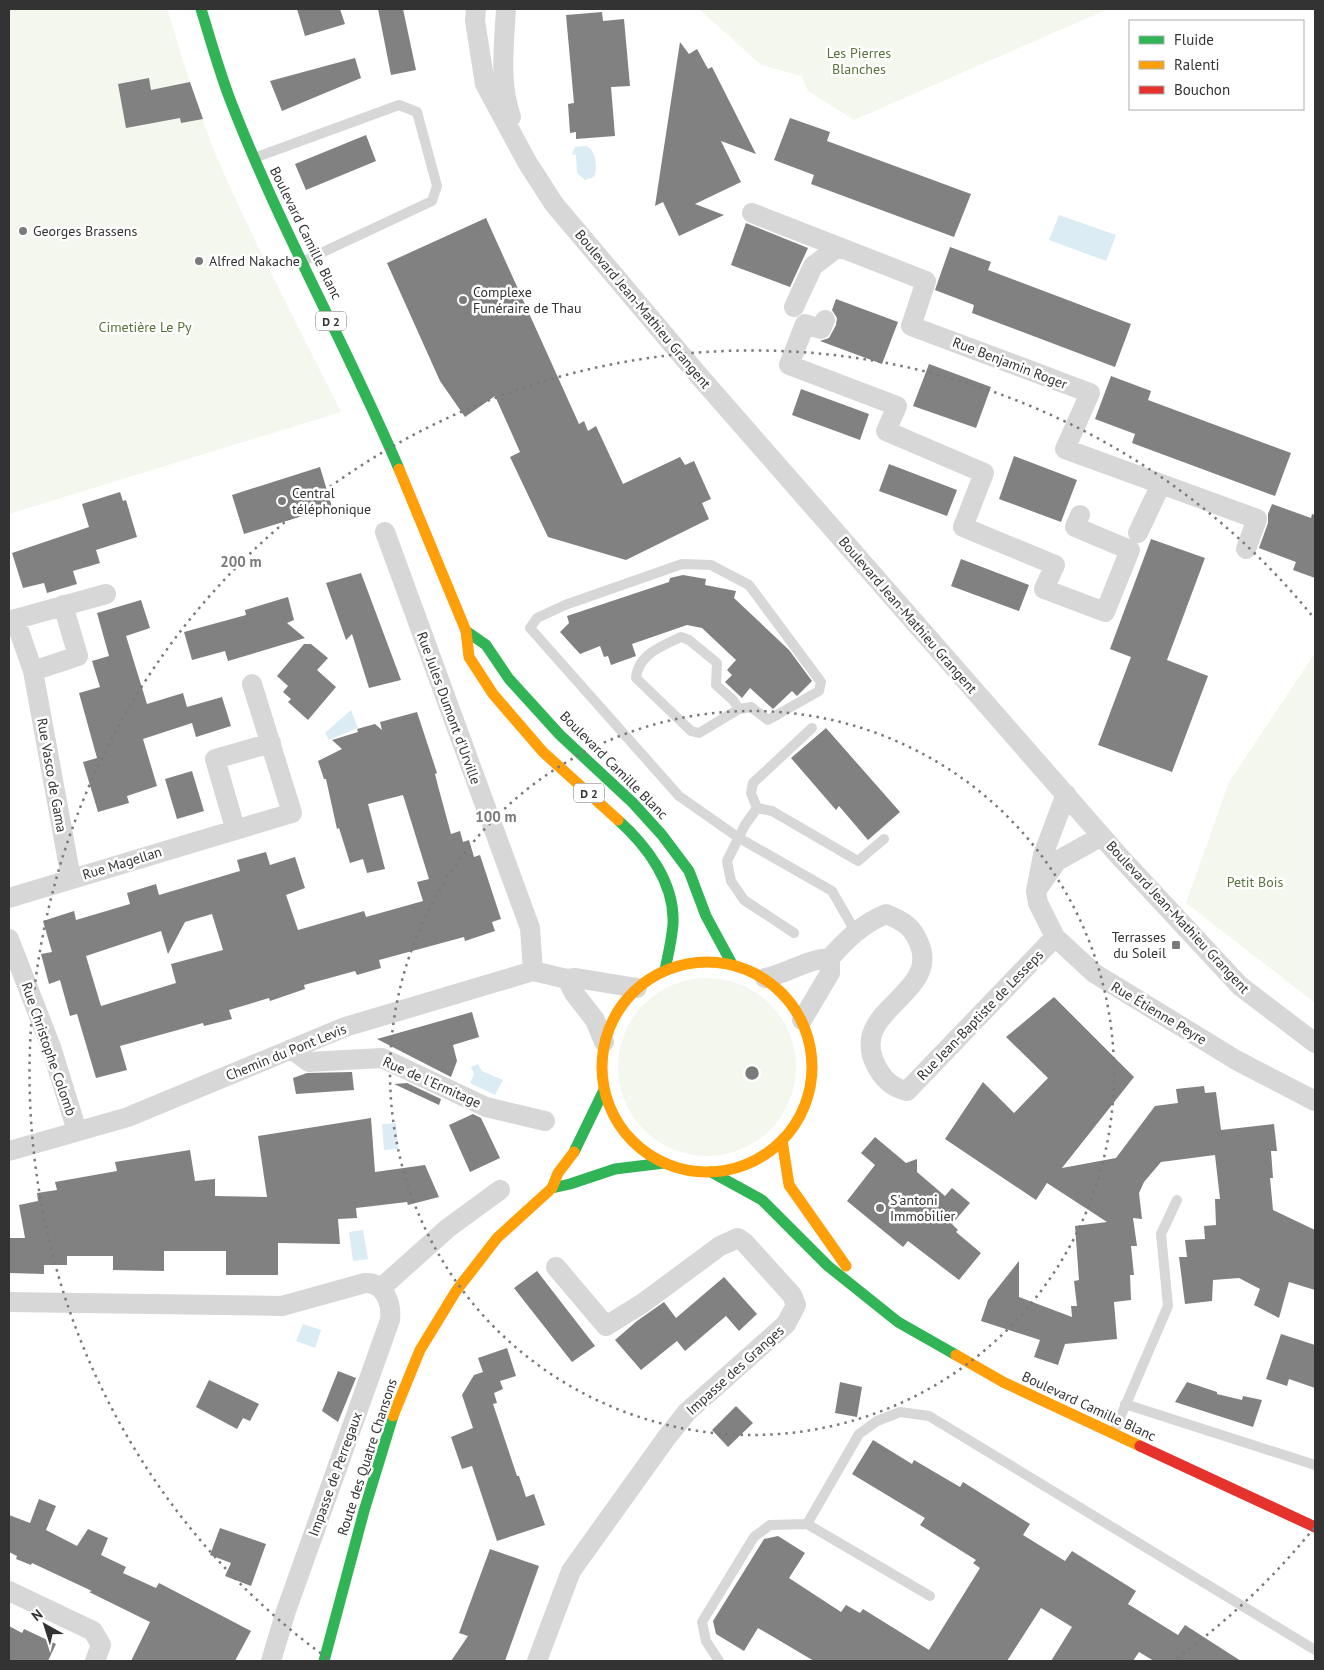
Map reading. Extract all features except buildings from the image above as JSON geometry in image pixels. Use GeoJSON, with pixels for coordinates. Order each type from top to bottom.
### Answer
{"type":"FeatureCollection","features":[{"type":"Feature","properties":{"kind":"main road","name":"Boulevard Camille Blanc"},"geometry":{"type":"LineString","coordinates":[[201,9],[232,105],[254,158],[371,403],[466,631],[470,657],[493,694],[543,752],[621,823],[648,852],[668,887],[673,923],[664,970]]}},
{"type":"Feature","properties":{"kind":"main road","name":"Boulevard Camille Blanc"},"geometry":{"type":"LineString","coordinates":[[466,631],[486,645],[508,679],[554,728],[633,803],[662,835],[689,871],[706,916],[732,964]]}},
{"type":"Feature","properties":{"kind":"main road"},"geometry":{"type":"LineString","coordinates":[[698,961],[732,964],[765,978],[786,997],[802,1020],[811,1051],[811,1083],[801,1114],[782,1140],[762,1157],[737,1167],[711,1172],[687,1170],[664,1163],[637,1146],[616,1120],[604,1090],[601,1066],[604,1042],[616,1013],[636,988],[664,970],[698,961]]}},
{"type":"Feature","properties":{"kind":"main road","name":"Route des Quatre Chansons"},"geometry":{"type":"LineString","coordinates":[[324,1661],[364,1511],[395,1411],[420,1350],[456,1291],[497,1238],[552,1188],[558,1173],[577,1147],[604,1090]]}},
{"type":"Feature","properties":{"kind":"main road","name":"Boulevard Camille Blanc"},"geometry":{"type":"LineString","coordinates":[[782,1140],[789,1185],[862,1290]]}},
{"type":"Feature","properties":{"kind":"main road"},"geometry":{"type":"LineString","coordinates":[[552,1188],[569,1186],[600,1173],[635,1165],[664,1163]]}},
{"type":"Feature","properties":{"kind":"main road","name":"Boulevard Camille Blanc"},"geometry":{"type":"LineString","coordinates":[[711,1172],[762,1200],[828,1266],[862,1290],[898,1322],[1003,1382],[1315,1527]]}},
{"type":"Feature","properties":{"kind":"street","name":"Boulevard Jean-Mathieu Grangent"},"geometry":{"type":"LineString","coordinates":[[476,9],[475,22],[485,84],[527,162],[554,204],[700,378],[1102,836],[1240,986],[1315,1044]]}},
{"type":"Feature","properties":{"kind":"street","name":"Boulevard Jean-Mathieu Grangent"},"geometry":{"type":"LineString","coordinates":[[506,9],[503,54],[504,99],[527,162]]}},
{"type":"Feature","properties":{"kind":"street","name":"Rue Benjamin Roger"},"geometry":{"type":"LineString","coordinates":[[752,213],[926,281],[911,326],[1090,393],[1065,449],[1258,519],[1246,549]]}},
{"type":"Feature","properties":{"kind":"street"},"geometry":{"type":"LineString","coordinates":[[794,308],[814,266],[838,247]]}},
{"type":"Feature","properties":{"kind":"street"},"geometry":{"type":"LineString","coordinates":[[825,320],[821,329],[805,324],[789,365],[897,406],[886,431],[984,473],[963,527],[1055,565],[1044,589],[1105,612],[1130,550],[1075,526],[1080,515]]}},
{"type":"Feature","properties":{"kind":"street"},"geometry":{"type":"LineString","coordinates":[[1138,533],[1161,484]]}},
{"type":"Feature","properties":{"kind":"street","name":"Rue Jules Dumont d'Urville"},"geometry":{"type":"LineString","coordinates":[[385,532],[530,928],[533,971]]}},
{"type":"Feature","properties":{"kind":"street","name":"Rue Vasco de Gama"},"geometry":{"type":"LineString","coordinates":[[71,878],[33,671],[12,620],[106,594]]}},
{"type":"Feature","properties":{"kind":"street"},"geometry":{"type":"LineString","coordinates":[[33,671],[78,656],[63,606]]}},
{"type":"Feature","properties":{"kind":"street","name":"Rue Magellan"},"geometry":{"type":"LineString","coordinates":[[9,898],[292,812],[252,684]]}},
{"type":"Feature","properties":{"kind":"street"},"geometry":{"type":"LineString","coordinates":[[236,828],[215,759],[271,743]]}},
{"type":"Feature","properties":{"kind":"street","name":"Rue Étienne Peyre"},"geometry":{"type":"LineString","coordinates":[[1066,794],[1043,855],[1036,891],[1038,903],[1055,937],[1094,973],[1236,1060],[1315,1101]]}},
{"type":"Feature","properties":{"kind":"street"},"geometry":{"type":"LineString","coordinates":[[1036,891],[1057,861],[1102,836]]}},
{"type":"Feature","properties":{"kind":"street","name":"Rue Jean-Baptiste de Lesseps"},"geometry":{"type":"LineString","coordinates":[[830,958],[855,931],[871,920],[886,914],[906,922],[920,947],[923,958],[916,981],[883,1014],[871,1034],[873,1061],[880,1073],[893,1086],[907,1091],[1055,937]]}},
{"type":"Feature","properties":{"kind":"street","name":"Rue Christophe Colomb"},"geometry":{"type":"LineString","coordinates":[[9,939],[51,1047],[77,1131]]}},
{"type":"Feature","properties":{"kind":"street"},"geometry":{"type":"LineString","coordinates":[[765,978],[784,974],[816,958],[830,958],[830,973],[802,1020]]}},
{"type":"Feature","properties":{"kind":"street","name":"Chemin du Pont Levis"},"geometry":{"type":"LineString","coordinates":[[9,1151],[128,1117],[345,1027],[533,971],[567,979],[576,978],[636,988]]}},
{"type":"Feature","properties":{"kind":"street"},"geometry":{"type":"LineString","coordinates":[[567,979],[574,993],[595,1020],[604,1042]]}},
{"type":"Feature","properties":{"kind":"street","name":"Rue de l'Ermitage"},"geometry":{"type":"LineString","coordinates":[[291,1049],[309,1062],[382,1058],[486,1107],[545,1121]]}},
{"type":"Feature","properties":{"kind":"street"},"geometry":{"type":"LineString","coordinates":[[9,1302],[282,1306],[365,1283],[374,1283],[381,1288],[448,1228],[500,1190]]}},
{"type":"Feature","properties":{"kind":"street","name":"Impasse des Granges"},"geometry":{"type":"LineString","coordinates":[[537,1661],[571,1571],[667,1437],[687,1412],[786,1324],[796,1305],[792,1295],[744,1242],[738,1238],[720,1246],[643,1303],[606,1326],[556,1267]]}},
{"type":"Feature","properties":{"kind":"street","name":"Impasse de Perregaux"},"geometry":{"type":"LineString","coordinates":[[271,1661],[286,1611],[390,1320],[390,1307],[381,1288]]}},
{"type":"Feature","properties":{"kind":"street"},"geometry":{"type":"LineString","coordinates":[[9,1591],[93,1631],[101,1645],[95,1661]]}},
{"type":"Feature","properties":{"kind":"lane"},"geometry":{"type":"LineString","coordinates":[[254,158],[399,105],[417,112],[437,186],[432,201],[303,262]]}},
{"type":"Feature","properties":{"kind":"lane"},"geometry":{"type":"LineString","coordinates":[[739,709],[733,700],[716,685],[718,663],[688,640],[681,637],[654,649],[637,668],[636,678],[691,731],[699,733],[739,709],[751,706],[768,720],[819,691],[821,682],[749,585],[711,565],[682,564],[673,567],[565,605],[537,618],[530,628],[679,796],[739,838],[832,890],[855,931]]}},
{"type":"Feature","properties":{"kind":"lane"},"geometry":{"type":"LineString","coordinates":[[757,808],[751,793],[753,783],[812,728]]}},
{"type":"Feature","properties":{"kind":"lane"},"geometry":{"type":"LineString","coordinates":[[757,808],[727,861],[731,881],[744,900],[794,933]]}},
{"type":"Feature","properties":{"kind":"lane"},"geometry":{"type":"LineString","coordinates":[[757,808],[772,811],[858,861],[884,839]]}},
{"type":"Feature","properties":{"kind":"lane"},"geometry":{"type":"LineString","coordinates":[[1113,1433],[1168,1306],[1162,1234],[1177,1200]]}},
{"type":"Feature","properties":{"kind":"lane"},"geometry":{"type":"LineString","coordinates":[[1125,1404],[1315,1465]]}},
{"type":"Feature","properties":{"kind":"lane"},"geometry":{"type":"LineString","coordinates":[[807,1524],[859,1434],[877,1421],[900,1412],[929,1416],[1315,1650]]}},
{"type":"Feature","properties":{"kind":"lane"},"geometry":{"type":"LineString","coordinates":[[718,1661],[706,1640],[702,1622],[754,1537],[770,1525],[807,1524],[930,1596]]}},
{"type":"Feature","properties":{"kind":"green space","name":"Cimetière Le Py"},"geometry":{"type":"Polygon","coordinates":[[[9,9],[167,9],[197,104],[218,160],[262,255],[341,412],[9,514],[9,9]]]}},
{"type":"Feature","properties":{"kind":"green space","name":"Les Pierres Blanches"},"geometry":{"type":"Polygon","coordinates":[[[699,9],[1108,9],[854,120],[808,91],[802,76],[761,65],[699,9]]]}},
{"type":"Feature","properties":{"kind":"green space","name":"Petit Bois"},"geometry":{"type":"Polygon","coordinates":[[[1315,653],[1315,1003],[1186,903],[1229,782],[1315,653]]]}},
{"type":"Feature","properties":{"kind":"green space"},"geometry":{"type":"Polygon","coordinates":[[[698,978],[716,978],[749,988],[764,998],[776,1010],[786,1025],[792,1041],[796,1067],[792,1093],[786,1109],[776,1124],[764,1136],[749,1146],[733,1152],[716,1156],[698,1156],[665,1146],[650,1136],[638,1124],[628,1109],[622,1093],[618,1076],[618,1058],[628,1025],[638,1010],[650,998],[665,988],[681,982],[698,978]]]}},
{"type":"Feature","properties":{"kind":"shaded area"},"geometry":{"type":"Polygon","coordinates":[[[586,146],[594,155],[596,169],[594,177],[585,180],[577,173],[576,155],[572,154],[575,147],[586,146]]]}},
{"type":"Feature","properties":{"kind":"shaded area"},"geometry":{"type":"Polygon","coordinates":[[[1059,215],[1116,235],[1106,261],[1049,240],[1059,215]]]}},
{"type":"Feature","properties":{"kind":"shaded area"},"geometry":{"type":"Polygon","coordinates":[[[351,710],[358,728],[329,740],[325,733],[351,710]]]}},
{"type":"Feature","properties":{"kind":"shaded area"},"geometry":{"type":"Polygon","coordinates":[[[478,1064],[482,1071],[503,1080],[495,1095],[470,1083],[474,1074],[471,1067],[478,1064]]]}},
{"type":"Feature","properties":{"kind":"shaded area"},"geometry":{"type":"Polygon","coordinates":[[[396,1123],[398,1149],[384,1150],[382,1124],[396,1123]]]}},
{"type":"Feature","properties":{"kind":"shaded area"},"geometry":{"type":"Polygon","coordinates":[[[363,1230],[368,1259],[353,1261],[349,1232],[363,1230]]]}},
{"type":"Feature","properties":{"kind":"shaded area"},"geometry":{"type":"Polygon","coordinates":[[[303,1324],[321,1330],[315,1348],[296,1341],[303,1324]]]}},
{"type":"Feature","properties":{"kind":"traffic: fast"},"geometry":{"type":"LineString","coordinates":[[201,9],[224,83],[252,153],[399,469]]}},
{"type":"Feature","properties":{"kind":"traffic: fast"},"geometry":{"type":"LineString","coordinates":[[466,631],[486,645],[509,679],[560,735],[633,803],[662,835],[689,871],[706,916],[732,964]]}},
{"type":"Feature","properties":{"kind":"traffic: fast"},"geometry":{"type":"LineString","coordinates":[[618,820],[649,854],[657,866],[669,894],[673,924],[665,970]]}},
{"type":"Feature","properties":{"kind":"traffic: fast"},"geometry":{"type":"LineString","coordinates":[[574,1152],[604,1090]]}},
{"type":"Feature","properties":{"kind":"traffic: fast"},"geometry":{"type":"LineString","coordinates":[[552,1188],[615,1169],[664,1163]]}},
{"type":"Feature","properties":{"kind":"traffic: fast"},"geometry":{"type":"LineString","coordinates":[[711,1172],[762,1200],[828,1266],[898,1322],[956,1355]]}},
{"type":"Feature","properties":{"kind":"traffic: fast"},"geometry":{"type":"LineString","coordinates":[[324,1661],[364,1511],[393,1416]]}},
{"type":"Feature","properties":{"kind":"traffic: slow"},"geometry":{"type":"LineString","coordinates":[[399,469],[466,631],[469,657],[493,694],[543,752],[618,820]]}},
{"type":"Feature","properties":{"kind":"traffic: slow"},"geometry":{"type":"LineString","coordinates":[[707,962],[727,964],[747,970],[774,986],[788,1000],[804,1027],[810,1047],[812,1067],[810,1087],[804,1107],[788,1134],[774,1148],[747,1164],[727,1170],[707,1172],[687,1170],[667,1164],[640,1148],[626,1134],[610,1107],[604,1087],[602,1067],[604,1047],[610,1027],[626,1000],[640,986],[667,970],[687,964],[707,962]]}},
{"type":"Feature","properties":{"kind":"traffic: slow"},"geometry":{"type":"LineString","coordinates":[[782,1140],[789,1185],[846,1266]]}},
{"type":"Feature","properties":{"kind":"traffic: slow"},"geometry":{"type":"LineString","coordinates":[[393,1416],[420,1350],[456,1291],[497,1238],[552,1188],[558,1173],[574,1152]]}},
{"type":"Feature","properties":{"kind":"traffic: slow"},"geometry":{"type":"LineString","coordinates":[[956,1355],[1003,1382],[1140,1446]]}},
{"type":"Feature","properties":{"kind":"traffic: jam"},"geometry":{"type":"LineString","coordinates":[[1140,1446],[1315,1527]]}},
{"type":"Feature","properties":{"kind":"place","name":"Georges Brassens"},"geometry":{"type":"Point","coordinates":[23,231]}},
{"type":"Feature","properties":{"kind":"place","name":"Alfred Nakache"},"geometry":{"type":"Point","coordinates":[199,261]}},
{"type":"Feature","properties":{"kind":"place","name":"Complexe Funéraire de Thau"},"geometry":{"type":"Point","coordinates":[463,300]}},
{"type":"Feature","properties":{"kind":"place","name":"Central téléphonique"},"geometry":{"type":"Point","coordinates":[282,501]}},
{"type":"Feature","properties":{"kind":"place","name":"Terrasses du Soleil"},"geometry":{"type":"Point","coordinates":[1176,945]}},
{"type":"Feature","properties":{"kind":"place","name":"S'antoni Immobilier"},"geometry":{"type":"Point","coordinates":[880,1208]}}]}
